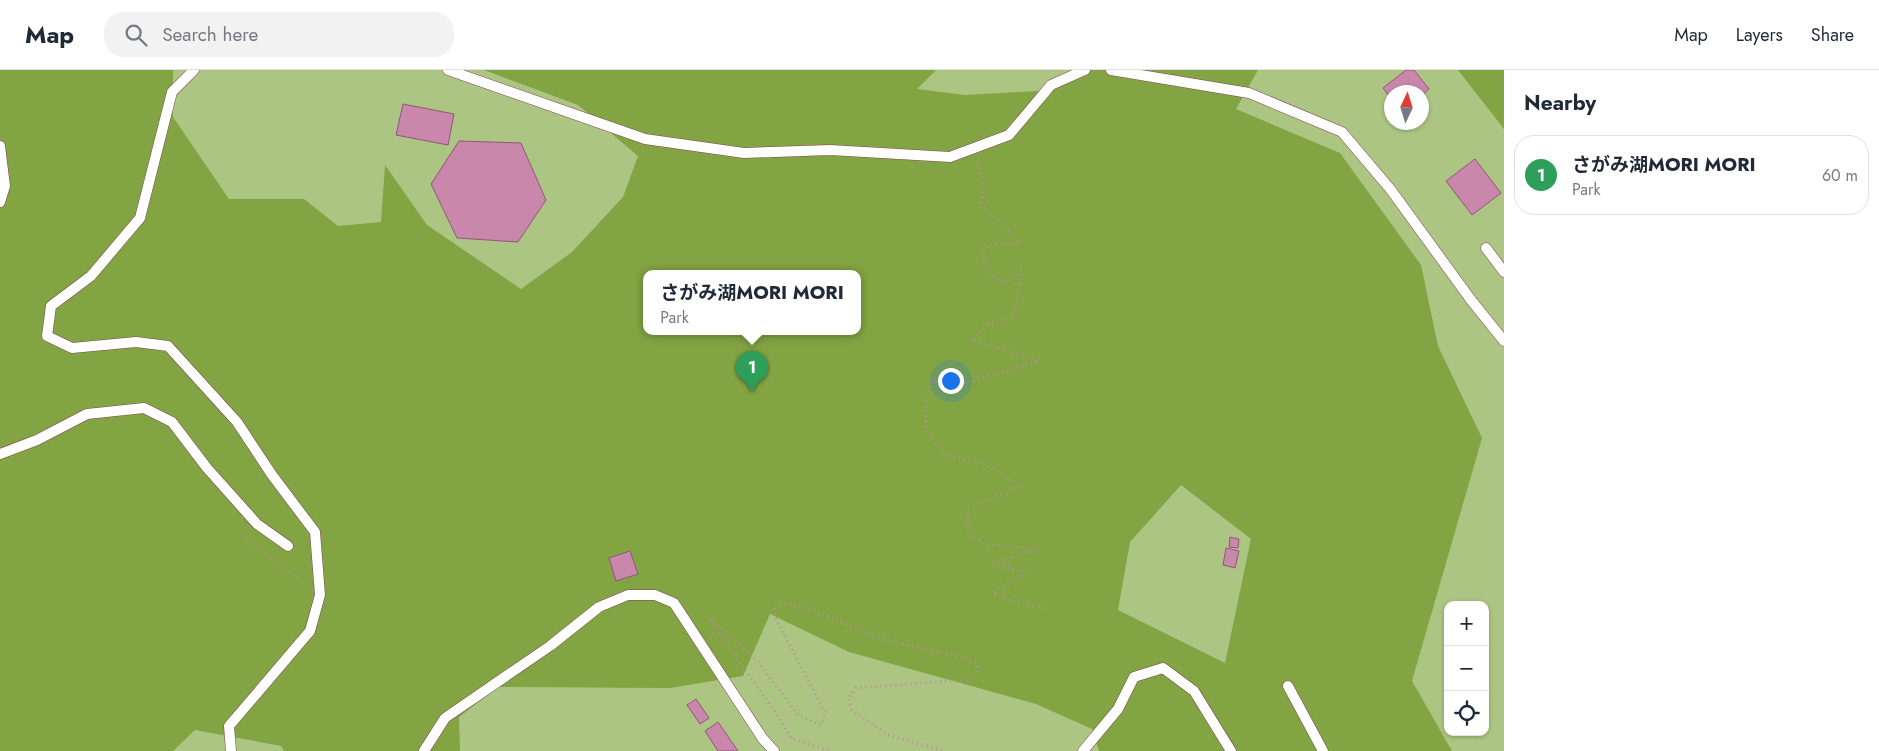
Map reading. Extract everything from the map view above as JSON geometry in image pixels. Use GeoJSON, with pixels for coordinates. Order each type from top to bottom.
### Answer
{"type":"FeatureCollection","features":[{"type":"Feature","properties":{"kind":"lane"},"geometry":{"type":"LineString","coordinates":[[194,70],[172,92],[140,218],[91,276],[51,306],[47,336],[72,348],[136,342],[168,346],[237,422],[272,475],[315,532],[320,596],[310,631],[229,726],[231,751]]}},
{"type":"Feature","properties":{"kind":"lane"},"geometry":{"type":"LineString","coordinates":[[448,70],[644,139],[744,153],[830,150],[950,157],[1009,136],[1051,85],[1085,70]]}},
{"type":"Feature","properties":{"kind":"lane"},"geometry":{"type":"LineString","coordinates":[[1111,70],[1249,94],[1342,132],[1391,190],[1471,300],[1504,341]]}},
{"type":"Feature","properties":{"kind":"lane"},"geometry":{"type":"LineString","coordinates":[[0,146],[5,186],[0,202]]}},
{"type":"Feature","properties":{"kind":"lane"},"geometry":{"type":"LineString","coordinates":[[1486,248],[1504,272]]}},
{"type":"Feature","properties":{"kind":"lane"},"geometry":{"type":"LineString","coordinates":[[0,454],[37,440],[87,414],[144,408],[172,422],[206,468],[257,524],[288,546]]}},
{"type":"Feature","properties":{"kind":"lane"},"geometry":{"type":"LineString","coordinates":[[424,751],[445,718],[550,646],[599,608],[628,595],[655,595],[674,603],[763,739],[774,751]]}},
{"type":"Feature","properties":{"kind":"lane"},"geometry":{"type":"LineString","coordinates":[[1084,751],[1118,709],[1134,678],[1163,668],[1194,691],[1231,751]]}},
{"type":"Feature","properties":{"kind":"lane"},"geometry":{"type":"LineString","coordinates":[[1288,686],[1323,751]]}},
{"type":"Feature","properties":{"kind":"path"},"geometry":{"type":"LineString","coordinates":[[970,150],[982,173],[981,203],[992,218],[1010,230],[1020,243],[989,245],[982,254],[990,274],[1002,284],[1022,271],[1014,317],[988,325],[972,340],[1039,360],[961,384],[932,380],[926,399],[926,431],[947,456],[985,464],[1020,486],[968,508],[968,534],[987,546],[1037,549],[991,564],[1026,572],[993,594],[1012,601],[1044,608]]}},
{"type":"Feature","properties":{"kind":"path"},"geometry":{"type":"LineString","coordinates":[[831,751],[792,739],[775,710],[734,657],[710,618],[758,662],[798,715],[822,725],[825,712],[776,617],[776,603],[792,603],[875,636],[951,653],[977,663],[977,673],[966,680],[856,688],[848,698],[851,709],[888,735],[944,751]]}},
{"type":"Feature","properties":{"kind":"green space"},"geometry":{"type":"Polygon","coordinates":[[[0,70],[173,70],[173,117],[229,199],[304,199],[338,226],[381,222],[385,165],[427,225],[521,289],[572,252],[623,197],[638,156],[578,105],[484,70],[936,70],[917,89],[965,95],[1054,90],[1075,70],[1258,70],[1236,109],[1340,153],[1421,265],[1438,346],[1482,438],[1412,681],[1452,751],[1099,751],[1092,729],[1036,704],[849,652],[770,614],[743,676],[670,688],[498,687],[459,717],[460,751],[284,751],[281,746],[195,730],[173,751],[0,751],[0,70]],[[1181,485],[1130,542],[1118,610],[1225,663],[1251,539],[1181,485]]]}},
{"type":"Feature","properties":{"kind":"green space"},"geometry":{"type":"Polygon","coordinates":[[[64,70],[1504,70],[1504,751],[1,751],[0,432],[64,70]]]}},
{"type":"Feature","properties":{"kind":"green space"},"geometry":{"type":"Polygon","coordinates":[[[1458,70],[1504,70],[1504,129],[1458,70]]]}},
{"type":"Feature","properties":{"kind":"building"},"geometry":{"type":"Polygon","coordinates":[[[1406,70],[1414,70],[1426,85],[1387,85],[1406,70]]]}},
{"type":"Feature","properties":{"kind":"building"},"geometry":{"type":"Polygon","coordinates":[[[403,104],[454,114],[448,145],[396,135],[403,104]]]}},
{"type":"Feature","properties":{"kind":"building"},"geometry":{"type":"Polygon","coordinates":[[[459,141],[521,143],[546,200],[518,242],[457,238],[431,184],[459,141]]]}},
{"type":"Feature","properties":{"kind":"building"},"geometry":{"type":"Polygon","coordinates":[[[1475,159],[1501,193],[1472,215],[1446,181],[1475,159]]]}},
{"type":"Feature","properties":{"kind":"building"},"geometry":{"type":"Polygon","coordinates":[[[1230,537],[1239,539],[1238,548],[1229,547],[1230,537]]]}},
{"type":"Feature","properties":{"kind":"building"},"geometry":{"type":"Polygon","coordinates":[[[1226,548],[1239,551],[1235,568],[1223,565],[1226,548]]]}},
{"type":"Feature","properties":{"kind":"building"},"geometry":{"type":"Polygon","coordinates":[[[630,551],[638,574],[616,581],[609,558],[630,551]]]}},
{"type":"Feature","properties":{"kind":"building"},"geometry":{"type":"Polygon","coordinates":[[[696,699],[709,718],[700,724],[687,705],[696,699]]]}},
{"type":"Feature","properties":{"kind":"building"},"geometry":{"type":"Polygon","coordinates":[[[718,722],[738,751],[718,751],[705,731],[718,722]]]}},
{"type":"Feature","properties":{"kind":"place","name":"さがみ湖MORI MORI"},"geometry":{"type":"Point","coordinates":[752,392]}}]}
